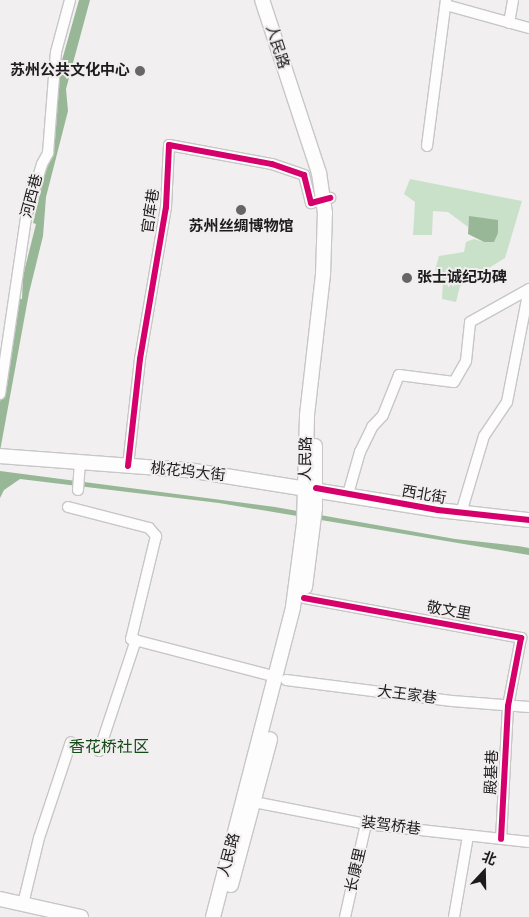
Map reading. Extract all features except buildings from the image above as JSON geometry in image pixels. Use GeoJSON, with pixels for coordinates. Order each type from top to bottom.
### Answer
{"type":"FeatureCollection","features":[{"type":"Feature","properties":{"kind":"main road","name":"人民路"},"geometry":{"type":"LineString","coordinates":[[262,0],[327,199]]}},
{"type":"Feature","properties":{"kind":"main road","name":"人民路"},"geometry":{"type":"LineString","coordinates":[[212,917],[304,598],[316,403],[332,256],[322,157],[271,0]]}},
{"type":"Feature","properties":{"kind":"main road","name":"桃花坞大街"},"geometry":{"type":"LineString","coordinates":[[0,456],[80,461],[310,488]]}},
{"type":"Feature","properties":{"kind":"main road","name":"西北街"},"geometry":{"type":"LineString","coordinates":[[310,488],[461,513],[529,520]]}},
{"type":"Feature","properties":{"kind":"main road","name":"人民路"},"geometry":{"type":"LineString","coordinates":[[222,917],[254,802],[281,678],[308,525]]}},
{"type":"Feature","properties":{"kind":"main road"},"geometry":{"type":"LineString","coordinates":[[0,899],[80,917]]}},
{"type":"Feature","properties":{"kind":"street","name":"河西巷"},"geometry":{"type":"LineString","coordinates":[[0,394],[26,216],[42,164],[48,153],[56,52],[70,0]]}},
{"type":"Feature","properties":{"kind":"street"},"geometry":{"type":"LineString","coordinates":[[509,23],[513,0]]}},
{"type":"Feature","properties":{"kind":"street"},"geometry":{"type":"LineString","coordinates":[[427,146],[446,2],[529,28]]}},
{"type":"Feature","properties":{"kind":"street","name":"官库巷"},"geometry":{"type":"LineString","coordinates":[[128,466],[142,349],[166,207],[169,145],[222,152],[304,175],[311,203],[327,199]]}},
{"type":"Feature","properties":{"kind":"street"},"geometry":{"type":"LineString","coordinates":[[348,494],[360,452],[372,427],[383,415],[399,375],[454,382],[466,361],[470,322],[529,289]]}},
{"type":"Feature","properties":{"kind":"street"},"geometry":{"type":"LineString","coordinates":[[461,513],[484,436],[507,402],[529,289]]}},
{"type":"Feature","properties":{"kind":"street"},"geometry":{"type":"LineString","coordinates":[[78,490],[80,461]]}},
{"type":"Feature","properties":{"kind":"street"},"geometry":{"type":"LineString","coordinates":[[68,507],[149,528],[156,536],[131,639],[136,640],[99,751]]}},
{"type":"Feature","properties":{"kind":"street","name":"敬文里"},"geometry":{"type":"LineString","coordinates":[[304,598],[521,638],[508,706]]}},
{"type":"Feature","properties":{"kind":"street","name":"大王家巷"},"geometry":{"type":"LineString","coordinates":[[136,640],[281,678],[529,707]]}},
{"type":"Feature","properties":{"kind":"street","name":"殿基巷"},"geometry":{"type":"LineString","coordinates":[[501,839],[508,706]]}},
{"type":"Feature","properties":{"kind":"street"},"geometry":{"type":"LineString","coordinates":[[23,904],[39,838],[71,742]]}},
{"type":"Feature","properties":{"kind":"street","name":"装驾桥巷"},"geometry":{"type":"LineString","coordinates":[[254,802],[366,824],[529,842]]}},
{"type":"Feature","properties":{"kind":"street","name":"长康里"},"geometry":{"type":"LineString","coordinates":[[345,917],[366,824]]}},
{"type":"Feature","properties":{"kind":"street"},"geometry":{"type":"LineString","coordinates":[[454,917],[468,836]]}},
{"type":"Feature","properties":{"kind":"shaded area"},"geometry":{"type":"Polygon","coordinates":[[[79,0],[90,0],[66,89],[68,111],[46,197],[43,236],[29,293],[0,451],[0,402],[11,348],[16,299],[22,299],[23,276],[36,224],[33,223],[56,120],[57,78],[79,0]]]}},
{"type":"Feature","properties":{"kind":"shaded area"},"geometry":{"type":"Polygon","coordinates":[[[410,179],[522,201],[505,258],[460,286],[456,302],[442,299],[443,280],[435,270],[439,256],[464,252],[466,242],[474,239],[484,242],[470,216],[468,227],[448,212],[433,211],[432,235],[413,235],[415,202],[404,194],[410,179]]]}},
{"type":"Feature","properties":{"kind":"shaded area"},"geometry":{"type":"Polygon","coordinates":[[[469,216],[498,220],[498,233],[494,242],[484,242],[468,234],[469,216]]]}},
{"type":"Feature","properties":{"kind":"shaded area"},"geometry":{"type":"Polygon","coordinates":[[[0,471],[275,507],[455,539],[529,548],[529,555],[219,503],[20,479],[4,490],[0,498],[0,471]]]}},
{"type":"Feature","properties":{"kind":"cycle path"},"geometry":{"type":"LineString","coordinates":[[128,466],[140,359],[166,207],[169,145],[272,164],[304,175],[311,203],[330,198]]}},
{"type":"Feature","properties":{"kind":"cycle path"},"geometry":{"type":"LineString","coordinates":[[316,488],[438,510],[529,520]]}},
{"type":"Feature","properties":{"kind":"cycle path"},"geometry":{"type":"LineString","coordinates":[[304,598],[521,638],[508,706],[501,839]]}},
{"type":"Feature","properties":{"kind":"place","name":"苏州公共文化中心"},"geometry":{"type":"Point","coordinates":[140,71]}},
{"type":"Feature","properties":{"kind":"place","name":"苏州丝绸博物馆"},"geometry":{"type":"Point","coordinates":[241,210]}},
{"type":"Feature","properties":{"kind":"place","name":"张士诚纪功碑"},"geometry":{"type":"Point","coordinates":[407,278]}},
{"type":"Feature","properties":{"kind":"district","name":"香花桥社区"},"geometry":{"type":"Point","coordinates":[109,747]}}]}
